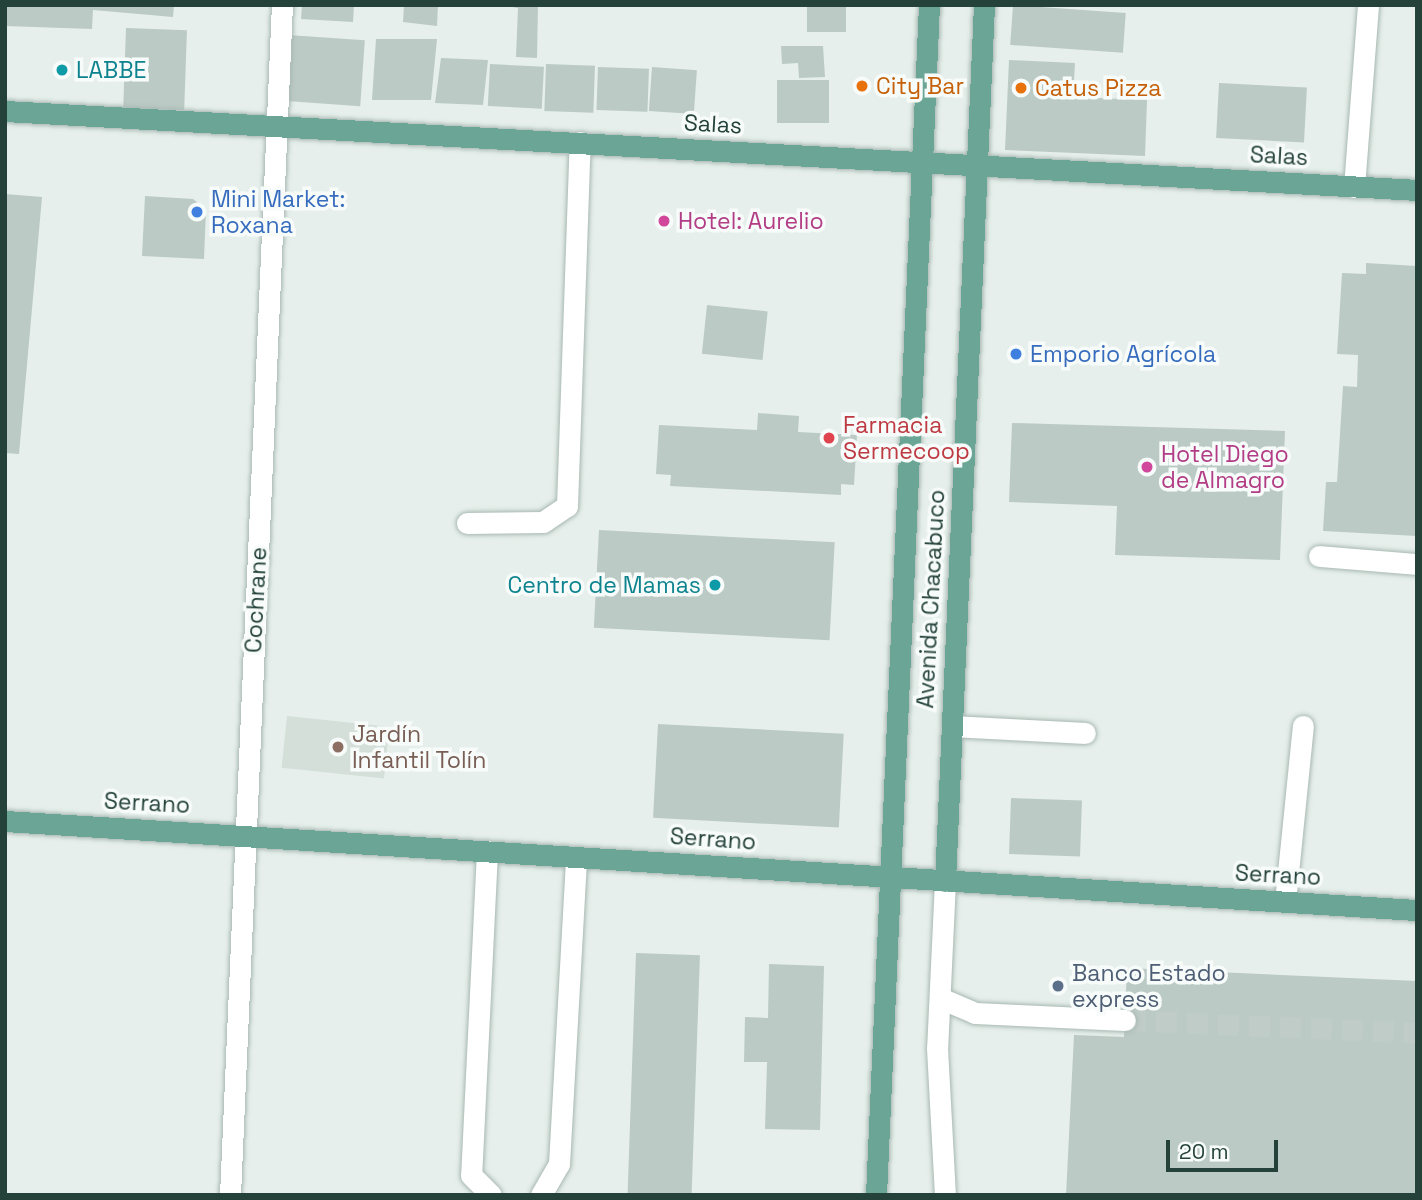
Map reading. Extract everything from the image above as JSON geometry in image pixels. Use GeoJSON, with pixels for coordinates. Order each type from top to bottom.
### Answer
{"type":"FeatureCollection","features":[{"type":"Feature","properties":{"kind":"main road","name":"Avenida Chacabuco"},"geometry":{"type":"LineString","coordinates":[[876,1195],[929,5]]}},
{"type":"Feature","properties":{"kind":"main road","name":"Avenida Chacabuco"},"geometry":{"type":"LineString","coordinates":[[945,881],[984,5]]}},
{"type":"Feature","properties":{"kind":"main road","name":"Salas"},"geometry":{"type":"LineString","coordinates":[[5,111],[1417,190]]}},
{"type":"Feature","properties":{"kind":"main road","name":"Serrano"},"geometry":{"type":"LineString","coordinates":[[5,821],[1417,910]]}},
{"type":"Feature","properties":{"kind":"street","name":"Cochrane"},"geometry":{"type":"LineString","coordinates":[[230,1195],[282,5]]}},
{"type":"Feature","properties":{"kind":"street"},"geometry":{"type":"LineString","coordinates":[[1354,187],[1367,5]]}},
{"type":"Feature","properties":{"kind":"street"},"geometry":{"type":"LineString","coordinates":[[467,523],[543,522],[567,506],[580,142]]}},
{"type":"Feature","properties":{"kind":"street"},"geometry":{"type":"LineString","coordinates":[[1319,556],[1417,564]]}},
{"type":"Feature","properties":{"kind":"street"},"geometry":{"type":"LineString","coordinates":[[952,726],[1085,733]]}},
{"type":"Feature","properties":{"kind":"street"},"geometry":{"type":"LineString","coordinates":[[1285,902],[1303,726]]}},
{"type":"Feature","properties":{"kind":"street"},"geometry":{"type":"LineString","coordinates":[[487,851],[471,1174],[491,1195]]}},
{"type":"Feature","properties":{"kind":"street"},"geometry":{"type":"LineString","coordinates":[[541,1195],[559,1164],[576,857]]}},
{"type":"Feature","properties":{"kind":"street","name":"Avenida Chacabuco"},"geometry":{"type":"LineString","coordinates":[[945,881],[940,998],[945,1195]]}},
{"type":"Feature","properties":{"kind":"street"},"geometry":{"type":"LineString","coordinates":[[940,998],[975,1013],[1125,1020]]}},
{"type":"Feature","properties":{"kind":"shaded area","name":"Jardín Infantil Tolín"},"geometry":{"type":"Polygon","coordinates":[[[287,716],[389,727],[384,778],[282,768],[287,716]]]}},
{"type":"Feature","properties":{"kind":"building"},"geometry":{"type":"Polygon","coordinates":[[[5,5],[174,5],[173,17],[93,10],[92,29],[5,26],[5,5]]]}},
{"type":"Feature","properties":{"kind":"building"},"geometry":{"type":"Polygon","coordinates":[[[302,5],[354,5],[353,22],[301,19],[302,5]]]}},
{"type":"Feature","properties":{"kind":"building"},"geometry":{"type":"Polygon","coordinates":[[[404,5],[438,5],[437,26],[403,22],[404,5]]]}},
{"type":"Feature","properties":{"kind":"building"},"geometry":{"type":"Polygon","coordinates":[[[500,5],[538,5],[537,58],[516,57],[518,8],[500,5]]]}},
{"type":"Feature","properties":{"kind":"building"},"geometry":{"type":"Polygon","coordinates":[[[807,5],[846,5],[846,32],[807,32],[807,5]]]}},
{"type":"Feature","properties":{"kind":"building"},"geometry":{"type":"Polygon","coordinates":[[[1013,5],[1126,13],[1123,53],[1010,45],[1013,5]]]}},
{"type":"Feature","properties":{"kind":"building"},"geometry":{"type":"Polygon","coordinates":[[[126,28],[187,30],[184,110],[123,108],[126,28]]]}},
{"type":"Feature","properties":{"kind":"building"},"geometry":{"type":"Polygon","coordinates":[[[288,35],[365,40],[360,106],[283,101],[288,35]]]}},
{"type":"Feature","properties":{"kind":"building"},"geometry":{"type":"Polygon","coordinates":[[[376,39],[437,39],[431,100],[372,100],[376,39]]]}},
{"type":"Feature","properties":{"kind":"building"},"geometry":{"type":"Polygon","coordinates":[[[781,46],[823,46],[825,77],[799,78],[798,63],[782,64],[781,46]]]}},
{"type":"Feature","properties":{"kind":"building"},"geometry":{"type":"Polygon","coordinates":[[[441,58],[488,60],[483,105],[435,103],[441,58]]]}},
{"type":"Feature","properties":{"kind":"building"},"geometry":{"type":"Polygon","coordinates":[[[1009,60],[1075,63],[1073,97],[1147,100],[1145,156],[1005,150],[1009,60]]]}},
{"type":"Feature","properties":{"kind":"building"},"geometry":{"type":"Polygon","coordinates":[[[490,64],[544,67],[542,109],[488,106],[490,64]]]}},
{"type":"Feature","properties":{"kind":"building"},"geometry":{"type":"Polygon","coordinates":[[[546,64],[595,66],[593,113],[544,111],[546,64]]]}},
{"type":"Feature","properties":{"kind":"building"},"geometry":{"type":"Polygon","coordinates":[[[598,67],[649,69],[647,112],[596,110],[598,67]]]}},
{"type":"Feature","properties":{"kind":"building"},"geometry":{"type":"Polygon","coordinates":[[[652,67],[697,70],[694,114],[649,111],[652,67]]]}},
{"type":"Feature","properties":{"kind":"building"},"geometry":{"type":"Polygon","coordinates":[[[777,80],[829,80],[829,123],[777,123],[777,80]]]}},
{"type":"Feature","properties":{"kind":"building"},"geometry":{"type":"Polygon","coordinates":[[[1219,83],[1307,88],[1304,143],[1216,138],[1219,83]]]}},
{"type":"Feature","properties":{"kind":"building"},"geometry":{"type":"Polygon","coordinates":[[[5,194],[42,197],[19,454],[5,453],[5,194]]]}},
{"type":"Feature","properties":{"kind":"building"},"geometry":{"type":"Polygon","coordinates":[[[145,196],[193,199],[206,210],[204,259],[142,256],[145,196]]]}},
{"type":"Feature","properties":{"kind":"building"},"geometry":{"type":"Polygon","coordinates":[[[1366,263],[1417,266],[1417,536],[1323,531],[1326,482],[1337,482],[1343,386],[1357,387],[1358,355],[1337,354],[1342,273],[1366,274],[1366,263]]]}},
{"type":"Feature","properties":{"kind":"building"},"geometry":{"type":"Polygon","coordinates":[[[707,305],[768,311],[763,360],[702,354],[707,305]]]}},
{"type":"Feature","properties":{"kind":"building"},"geometry":{"type":"Polygon","coordinates":[[[758,413],[799,416],[798,432],[857,435],[854,485],[841,484],[841,495],[670,486],[671,475],[656,474],[659,425],[757,430],[758,413]]]}},
{"type":"Feature","properties":{"kind":"building","name":"Hotel Diego de Almagro"},"geometry":{"type":"Polygon","coordinates":[[[1012,423],[1285,431],[1280,560],[1115,555],[1117,506],[1009,502],[1012,423]]]}},
{"type":"Feature","properties":{"kind":"building","name":"Centro de Mamas"},"geometry":{"type":"Polygon","coordinates":[[[599,530],[835,542],[830,640],[594,628],[599,530]]]}},
{"type":"Feature","properties":{"kind":"building"},"geometry":{"type":"Polygon","coordinates":[[[658,724],[844,734],[839,828],[653,818],[658,724]]]}},
{"type":"Feature","properties":{"kind":"building"},"geometry":{"type":"Polygon","coordinates":[[[1011,798],[1082,800],[1080,856],[1009,854],[1011,798]]]}},
{"type":"Feature","properties":{"kind":"building"},"geometry":{"type":"Polygon","coordinates":[[[636,953],[700,955],[692,1195],[628,1195],[636,953]]]}},
{"type":"Feature","properties":{"kind":"building"},"geometry":{"type":"Polygon","coordinates":[[[769,964],[824,966],[820,1130],[765,1129],[767,1062],[744,1062],[745,1017],[768,1018],[769,964]]]}},
{"type":"Feature","properties":{"kind":"building"},"geometry":{"type":"Polygon","coordinates":[[[1127,968],[1417,981],[1417,1195],[1066,1195],[1074,1035],[1124,1037],[1127,968]]]}},
{"type":"Feature","properties":{"kind":"tunnel"},"geometry":{"type":"LineString","coordinates":[[1125,1020],[1417,1033]]}},
{"type":"Feature","properties":{"kind":"place","name":"LABBE"},"geometry":{"type":"Point","coordinates":[62,70]}},
{"type":"Feature","properties":{"kind":"place","name":"City Bar"},"geometry":{"type":"Point","coordinates":[862,86]}},
{"type":"Feature","properties":{"kind":"place","name":"Catus Pizza"},"geometry":{"type":"Point","coordinates":[1021,88]}},
{"type":"Feature","properties":{"kind":"place","name":"Mini Market: Roxana"},"geometry":{"type":"Point","coordinates":[197,212]}},
{"type":"Feature","properties":{"kind":"place","name":"Hotel: Aurelio"},"geometry":{"type":"Point","coordinates":[664,221]}},
{"type":"Feature","properties":{"kind":"place","name":"Emporio Agrícola"},"geometry":{"type":"Point","coordinates":[1016,354]}},
{"type":"Feature","properties":{"kind":"place","name":"Farmacia Sermecoop"},"geometry":{"type":"Point","coordinates":[829,438]}},
{"type":"Feature","properties":{"kind":"place","name":"Hotel Diego de Almagro"},"geometry":{"type":"Point","coordinates":[1147,467]}},
{"type":"Feature","properties":{"kind":"place","name":"Centro de Mamas"},"geometry":{"type":"Point","coordinates":[715,585]}},
{"type":"Feature","properties":{"kind":"place","name":"Jardín Infantil Tolín"},"geometry":{"type":"Point","coordinates":[338,747]}},
{"type":"Feature","properties":{"kind":"place","name":"Banco Estado express"},"geometry":{"type":"Point","coordinates":[1058,986]}}]}
